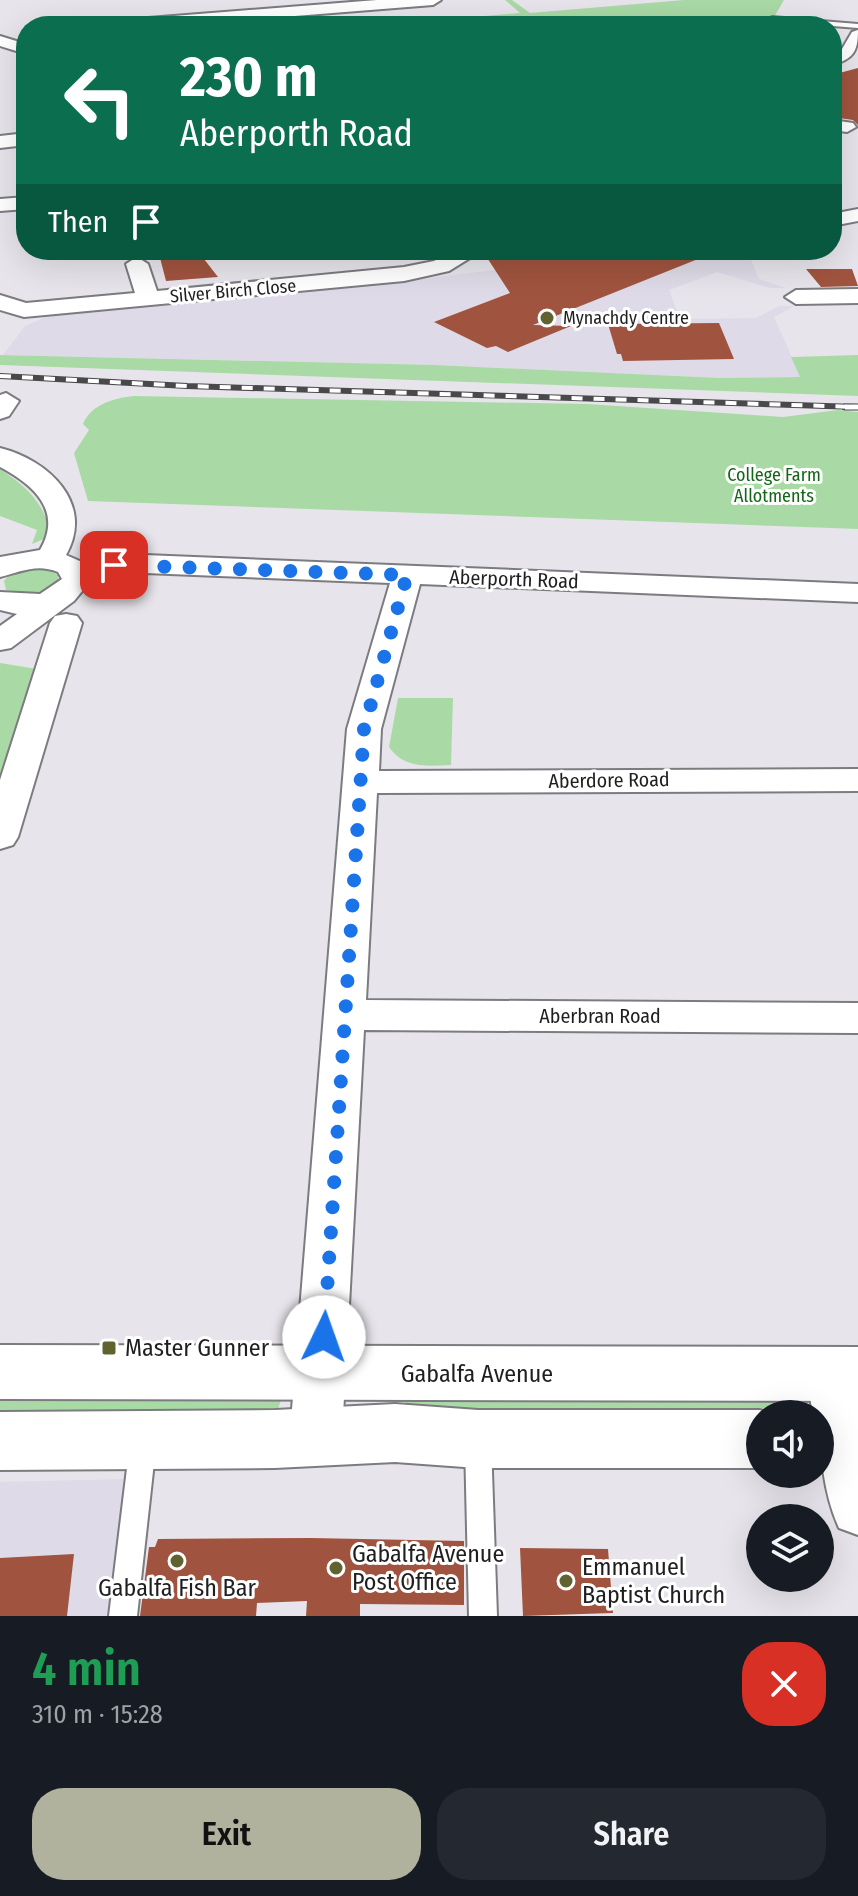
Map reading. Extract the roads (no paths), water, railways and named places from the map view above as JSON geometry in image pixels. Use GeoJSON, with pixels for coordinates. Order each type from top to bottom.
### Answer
{"type":"FeatureCollection","features":[{"type":"Feature","properties":{"kind":"street"},"geometry":{"type":"LineString","coordinates":[[253,16],[309,5],[433,0]]}},
{"type":"Feature","properties":{"kind":"street","name":"Silver Birch Close"},"geometry":{"type":"LineString","coordinates":[[0,302],[21,318],[313,273],[424,271],[449,260]]}},
{"type":"Feature","properties":{"kind":"street","name":"Silver Birch Close"},"geometry":{"type":"LineString","coordinates":[[137,264],[148,299]]}},
{"type":"Feature","properties":{"kind":"street"},"geometry":{"type":"LineString","coordinates":[[796,297],[858,296]]}},
{"type":"Feature","properties":{"kind":"street"},"geometry":{"type":"LineString","coordinates":[[0,456],[41,482],[62,508],[66,528],[62,541],[62,566],[74,586],[61,611],[53,663],[0,837]]}},
{"type":"Feature","properties":{"kind":"street","name":"Aberporth Road"},"geometry":{"type":"LineString","coordinates":[[0,568],[21,560],[62,566],[145,564],[858,593]]}},
{"type":"Feature","properties":{"kind":"street"},"geometry":{"type":"LineString","coordinates":[[316,1434],[364,729],[407,575]]}},
{"type":"Feature","properties":{"kind":"street"},"geometry":{"type":"LineString","coordinates":[[0,601],[61,611]]}},
{"type":"Feature","properties":{"kind":"street"},"geometry":{"type":"LineString","coordinates":[[0,641],[61,611]]}},
{"type":"Feature","properties":{"kind":"street"},"geometry":{"type":"LineString","coordinates":[[0,655],[53,663]]}},
{"type":"Feature","properties":{"kind":"street","name":"Aberdore Road"},"geometry":{"type":"LineString","coordinates":[[360,782],[858,780]]}},
{"type":"Feature","properties":{"kind":"street","name":"Aberbran Road"},"geometry":{"type":"LineString","coordinates":[[343,1015],[858,1018]]}},
{"type":"Feature","properties":{"kind":"street","name":"Gabalfa Avenue"},"geometry":{"type":"LineString","coordinates":[[0,1372],[845,1374]]}},
{"type":"Feature","properties":{"kind":"street"},"geometry":{"type":"LineString","coordinates":[[845,1374],[841,1438],[858,1510]]}},
{"type":"Feature","properties":{"kind":"street"},"geometry":{"type":"LineString","coordinates":[[0,1441],[275,1439],[316,1434],[433,1433],[478,1439],[746,1439]]}},
{"type":"Feature","properties":{"kind":"lane"},"geometry":{"type":"LineString","coordinates":[[478,1439],[483,1616]]}},
{"type":"Feature","properties":{"kind":"lane"},"geometry":{"type":"LineString","coordinates":[[123,1616],[144,1440]]}},
{"type":"Feature","properties":{"kind":"railway"},"geometry":{"type":"LineString","coordinates":[[0,376],[187,386],[858,407],[845,407]]}},
{"type":"Feature","properties":{"kind":"place","name":"Mynachdy Centre"},"geometry":{"type":"Point","coordinates":[547,318]}},
{"type":"Feature","properties":{"kind":"place","name":"Master Gunner"},"geometry":{"type":"Point","coordinates":[109,1348]}},
{"type":"Feature","properties":{"kind":"place","name":"Gabalfa Fish Bar"},"geometry":{"type":"Point","coordinates":[177,1561]}},
{"type":"Feature","properties":{"kind":"place","name":"Gabalfa Avenue Post Office"},"geometry":{"type":"Point","coordinates":[336,1568]}},
{"type":"Feature","properties":{"kind":"place","name":"Emmanuel Baptist Church"},"geometry":{"type":"Point","coordinates":[566,1581]}},
{"type":"Feature","properties":{"kind":"park label","name":"College Farm Allotments"},"geometry":{"type":"Point","coordinates":[774,485]}}]}
